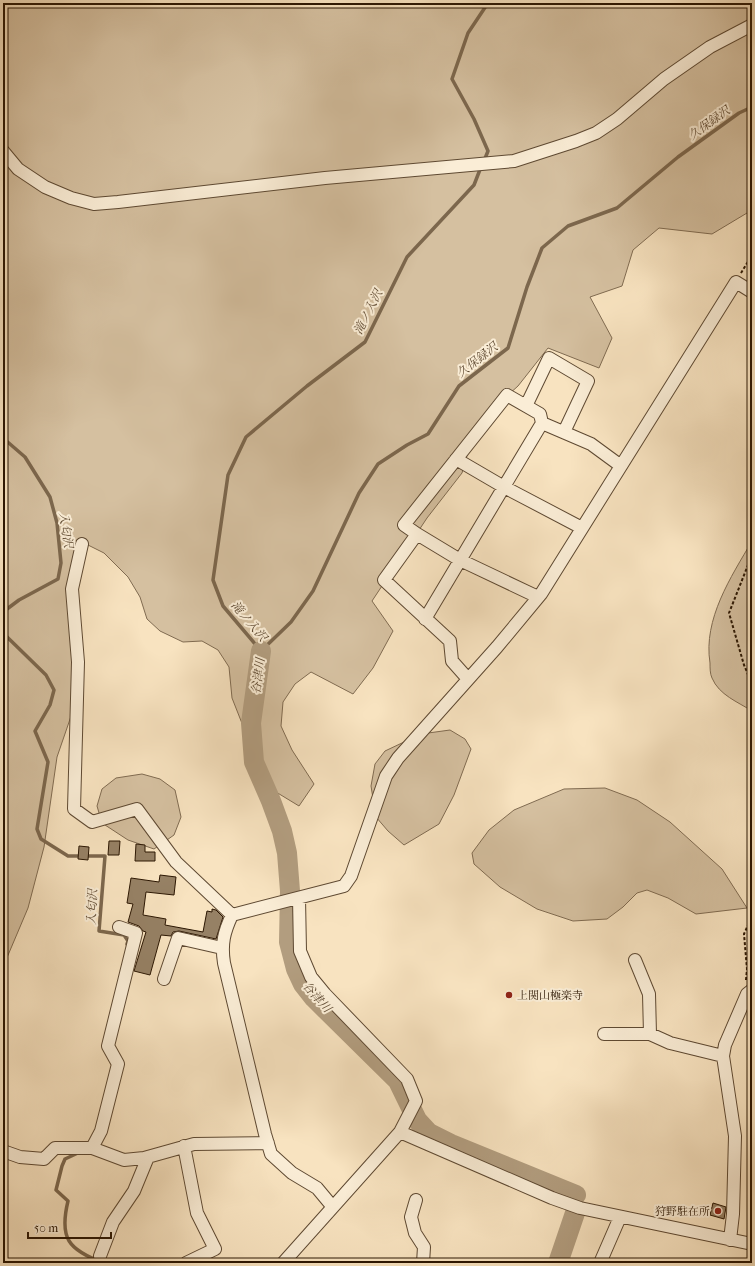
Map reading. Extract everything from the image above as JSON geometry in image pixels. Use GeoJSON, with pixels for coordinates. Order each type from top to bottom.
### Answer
{"type":"FeatureCollection","features":[{"type":"Feature","properties":{"kind":"street"},"geometry":{"type":"LineString","coordinates":[[3,151],[18,169],[44,187],[71,198],[94,204],[325,178],[514,161],[576,142],[596,133],[617,119],[664,79],[710,47],[752,25]]}},
{"type":"Feature","properties":{"kind":"street"},"geometry":{"type":"LineString","coordinates":[[332,1206],[317,1188],[292,1173],[271,1154],[224,963],[222,948],[224,931],[232,915],[344,886],[351,876],[386,776],[398,758],[497,647],[538,597],[736,282],[752,292]]}},
{"type":"Feature","properties":{"kind":"street"},"geometry":{"type":"LineString","coordinates":[[526,406],[549,358],[588,381],[564,432]]}},
{"type":"Feature","properties":{"kind":"street"},"geometry":{"type":"LineString","coordinates":[[425,619],[460,560],[542,423],[540,414],[507,395],[404,525],[460,560],[538,597]]}},
{"type":"Feature","properties":{"kind":"street"},"geometry":{"type":"LineString","coordinates":[[542,423],[591,444],[621,466]]}},
{"type":"Feature","properties":{"kind":"street"},"geometry":{"type":"LineString","coordinates":[[456,459],[504,487],[582,528]]}},
{"type":"Feature","properties":{"kind":"street"},"geometry":{"type":"LineString","coordinates":[[417,534],[384,580],[450,641],[452,661],[468,679]]}},
{"type":"Feature","properties":{"kind":"street"},"geometry":{"type":"LineString","coordinates":[[82,544],[72,589],[78,662],[74,809],[92,822],[137,809],[176,862],[232,915]]}},
{"type":"Feature","properties":{"kind":"street"},"geometry":{"type":"LineString","coordinates":[[283,1263],[332,1206],[400,1132],[416,1101],[407,1078],[325,994],[311,976],[300,951],[299,898]]}},
{"type":"Feature","properties":{"kind":"street"},"geometry":{"type":"LineString","coordinates":[[92,1148],[101,1131],[118,1064],[108,1046],[136,933],[119,927]]}},
{"type":"Feature","properties":{"kind":"street"},"geometry":{"type":"LineString","coordinates":[[164,979],[178,938],[222,948]]}},
{"type":"Feature","properties":{"kind":"street"},"geometry":{"type":"LineString","coordinates":[[635,960],[649,994],[650,1034]]}},
{"type":"Feature","properties":{"kind":"street"},"geometry":{"type":"LineString","coordinates":[[730,1240],[733,1214],[735,1136],[723,1056],[725,1045],[750,992]]}},
{"type":"Feature","properties":{"kind":"street"},"geometry":{"type":"LineString","coordinates":[[604,1034],[650,1034],[670,1044],[723,1056]]}},
{"type":"Feature","properties":{"kind":"street"},"geometry":{"type":"LineString","coordinates":[[400,1132],[552,1198],[580,1208],[752,1244]]}},
{"type":"Feature","properties":{"kind":"street"},"geometry":{"type":"LineString","coordinates":[[3,1151],[20,1157],[44,1159],[56,1148],[92,1148],[124,1160],[148,1156],[194,1144],[268,1143]]}},
{"type":"Feature","properties":{"kind":"street"},"geometry":{"type":"LineString","coordinates":[[184,1146],[197,1213],[216,1249],[186,1263]]}},
{"type":"Feature","properties":{"kind":"street"},"geometry":{"type":"LineString","coordinates":[[100,1256],[113,1222],[134,1191],[148,1156]]}},
{"type":"Feature","properties":{"kind":"street"},"geometry":{"type":"LineString","coordinates":[[416,1200],[411,1217],[415,1233],[424,1247],[423,1263]]}},
{"type":"Feature","properties":{"kind":"street"},"geometry":{"type":"LineString","coordinates":[[600,1263],[620,1216]]}},
{"type":"Feature","properties":{"kind":"path"},"geometry":{"type":"LineString","coordinates":[[736,282],[752,255]]}},
{"type":"Feature","properties":{"kind":"path"},"geometry":{"type":"LineString","coordinates":[[752,555],[729,613],[744,665],[752,684]]}},
{"type":"Feature","properties":{"kind":"path"},"geometry":{"type":"LineString","coordinates":[[750,992],[745,984],[747,969],[744,934],[752,920]]}},
{"type":"Feature","properties":{"kind":"shaded area"},"geometry":{"type":"Polygon","coordinates":[[[3,3],[752,3],[752,210],[712,234],[659,228],[633,250],[622,286],[590,297],[612,338],[599,368],[548,348],[518,386],[476,424],[462,473],[427,518],[372,601],[393,631],[373,668],[353,694],[311,672],[295,684],[283,702],[281,726],[292,750],[314,784],[299,806],[276,792],[258,764],[232,698],[229,667],[218,650],[202,641],[183,642],[160,631],[147,619],[140,597],[128,577],[104,553],[88,545],[76,585],[79,693],[57,757],[44,847],[28,908],[3,967],[3,3]]]}},
{"type":"Feature","properties":{"kind":"shaded area"},"geometry":{"type":"Polygon","coordinates":[[[752,541],[752,711],[729,698],[715,684],[710,673],[709,647],[711,630],[720,599],[752,541]]]}},
{"type":"Feature","properties":{"kind":"shaded area"},"geometry":{"type":"Polygon","coordinates":[[[450,730],[465,739],[471,749],[454,795],[439,824],[404,845],[388,831],[376,817],[371,786],[375,764],[385,751],[421,734],[450,730]]]}},
{"type":"Feature","properties":{"kind":"shaded area"},"geometry":{"type":"Polygon","coordinates":[[[142,774],[160,779],[175,790],[181,817],[174,835],[154,849],[128,840],[102,823],[97,806],[102,789],[116,778],[142,774]]]}},
{"type":"Feature","properties":{"kind":"shaded area"},"geometry":{"type":"Polygon","coordinates":[[[605,788],[637,800],[670,822],[722,869],[747,908],[696,914],[668,898],[647,890],[637,893],[623,907],[607,919],[573,921],[537,909],[500,887],[474,864],[472,853],[489,830],[514,810],[564,789],[605,788]]]}},
{"type":"Feature","properties":{"kind":"building"},"geometry":{"type":"Polygon","coordinates":[[[109,841],[120,841],[119,855],[108,855],[109,841]]]}},
{"type":"Feature","properties":{"kind":"building"},"geometry":{"type":"Polygon","coordinates":[[[136,844],[145,845],[145,852],[155,852],[155,861],[135,861],[136,844]]]}},
{"type":"Feature","properties":{"kind":"building"},"geometry":{"type":"Polygon","coordinates":[[[79,846],[89,847],[88,860],[78,859],[79,846]]]}},
{"type":"Feature","properties":{"kind":"building"},"geometry":{"type":"Polygon","coordinates":[[[160,875],[176,877],[174,895],[146,892],[143,915],[166,919],[165,925],[203,932],[207,911],[212,912],[212,909],[216,910],[223,917],[216,939],[179,931],[173,932],[171,936],[161,935],[150,975],[134,971],[146,932],[139,926],[128,922],[133,904],[127,903],[131,878],[159,882],[160,875]]]}},
{"type":"Feature","properties":{"kind":"building","name":"狩野駐在所"},"geometry":{"type":"Polygon","coordinates":[[[713,1203],[726,1207],[724,1219],[710,1215],[713,1203]]]}},
{"type":"Feature","properties":{"kind":"waterway","name":"滝ノ入沢"},"geometry":{"type":"LineString","coordinates":[[484,161],[488,151],[474,119],[452,79],[468,33],[488,3]]}},
{"type":"Feature","properties":{"kind":"waterway","name":"久保録沢"},"geometry":{"type":"LineString","coordinates":[[481,167],[474,185],[407,257],[365,342],[307,386],[246,437],[228,475],[213,580],[223,606],[261,651],[291,622],[313,591],[359,493],[378,464],[407,445],[428,434],[459,386],[508,348],[527,287],[542,248],[568,226],[617,208],[678,157],[739,113],[752,107]]}},
{"type":"Feature","properties":{"kind":"waterway","name":"入匂沢"},"geometry":{"type":"LineString","coordinates":[[3,438],[25,457],[50,497],[57,523],[61,563],[58,579],[19,600],[3,612]]}},
{"type":"Feature","properties":{"kind":"waterway","name":"入匂沢"},"geometry":{"type":"LineString","coordinates":[[3,633],[46,675],[54,690],[50,705],[35,731],[48,762],[37,829],[41,839],[68,856],[105,856],[99,931],[124,935],[128,941],[127,944]]}},
{"type":"Feature","properties":{"kind":"waterway","name":"谷津川"},"geometry":{"type":"LineString","coordinates":[[261,651],[251,723],[254,762],[282,831],[287,853],[290,891],[289,942],[296,969],[303,984],[314,998],[398,1081],[417,1120],[429,1133],[451,1144],[576,1195]]}},
{"type":"Feature","properties":{"kind":"waterway","name":"入匂沢"},"geometry":{"type":"LineString","coordinates":[[80,1152],[65,1159],[56,1190],[68,1201],[65,1214],[65,1224],[69,1241],[82,1253],[104,1263]]}},
{"type":"Feature","properties":{"kind":"waterway","name":"谷津川"},"geometry":{"type":"LineString","coordinates":[[558,1263],[575,1213]]}},
{"type":"Feature","properties":{"kind":"place","name":"上関山極楽寺"},"geometry":{"type":"Point","coordinates":[509,995]}},
{"type":"Feature","properties":{"kind":"place","name":"狩野駐在所"},"geometry":{"type":"Point","coordinates":[718,1211]}}]}
